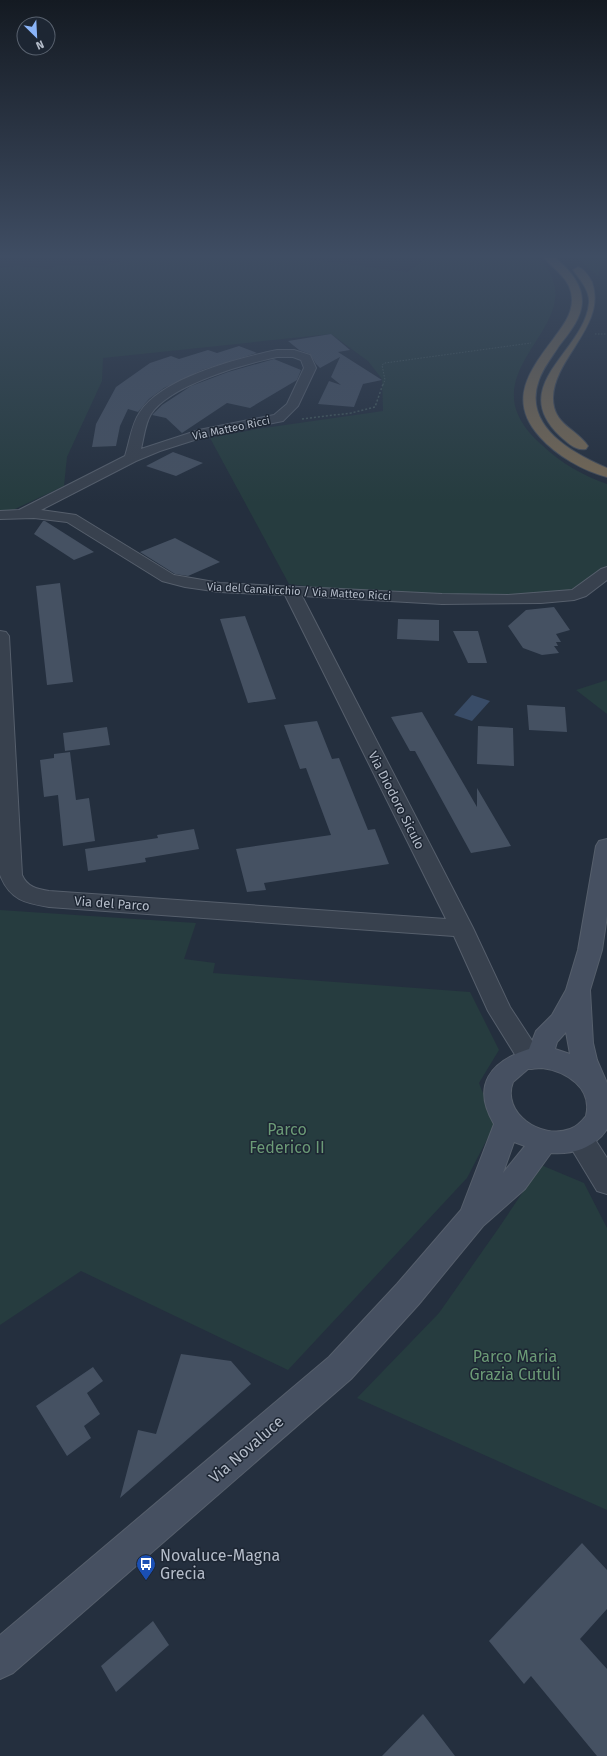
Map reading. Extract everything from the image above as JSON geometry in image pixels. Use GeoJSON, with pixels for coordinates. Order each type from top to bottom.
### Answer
{"type":"FeatureCollection","features":[{"type":"Feature","properties":{"kind":"highway"},"geometry":{"type":"LineString","coordinates":[[560,338],[538,370],[532,382],[528,405],[538,426],[558,446],[591,466],[607,473]]}},
{"type":"Feature","properties":{"kind":"highway"},"geometry":{"type":"LineString","coordinates":[[578,338],[556,372],[549,388],[547,400],[548,410],[555,422],[568,436],[600,457]]}},
{"type":"Feature","properties":{"kind":"main road"},"geometry":{"type":"LineString","coordinates":[[536,1058],[545,1038],[561,1022],[578,990],[590,950],[607,846]]}},
{"type":"Feature","properties":{"kind":"main road"},"geometry":{"type":"LineString","coordinates":[[578,990],[579,1034],[584,1060],[600,1092],[601,1109],[599,1118],[593,1129],[557,1143],[544,1142],[518,1131],[508,1122],[500,1111],[497,1100],[496,1089],[506,1070],[512,1065],[536,1058],[555,1059],[577,1068],[600,1092]]}},
{"type":"Feature","properties":{"kind":"main road"},"geometry":{"type":"LineString","coordinates":[[472,1217],[508,1122]]}},
{"type":"Feature","properties":{"kind":"main road"},"geometry":{"type":"LineString","coordinates":[[472,1217],[515,1180],[544,1142]]}},
{"type":"Feature","properties":{"kind":"main road","name":"Via Novaluce"},"geometry":{"type":"LineString","coordinates":[[0,1660],[340,1368],[408,1294],[472,1217]]}},
{"type":"Feature","properties":{"kind":"street","name":"Via Matteo Ricci"},"geometry":{"type":"LineString","coordinates":[[22,514],[131,458],[155,448],[191,436],[273,420],[284,414],[292,406],[310,368],[307,359],[302,356],[286,353],[268,354],[207,374],[180,386],[155,403],[145,414],[138,427],[135,450],[131,458]]}},
{"type":"Feature","properties":{"kind":"street","name":"Via del Canalicchio / Via Matteo Ricci"},"geometry":{"type":"LineString","coordinates":[[0,515],[22,514],[71,518],[168,578],[184,583],[247,590],[291,590],[388,597],[498,600],[569,596],[580,593],[607,572]]}},
{"type":"Feature","properties":{"kind":"street","name":"Via Diodoro Siculo"},"geometry":{"type":"LineString","coordinates":[[291,590],[462,928],[500,1011]]}},
{"type":"Feature","properties":{"kind":"street","name":"Via del Parco"},"geometry":{"type":"LineString","coordinates":[[0,636],[11,875],[15,886],[28,895],[49,899],[462,928]]}},
{"type":"Feature","properties":{"kind":"street"},"geometry":{"type":"LineString","coordinates":[[500,1011],[536,1058]]}},
{"type":"Feature","properties":{"kind":"street"},"geometry":{"type":"LineString","coordinates":[[500,1011],[510,1045],[510,1057],[506,1070]]}},
{"type":"Feature","properties":{"kind":"street"},"geometry":{"type":"LineString","coordinates":[[593,1129],[607,1182]]}},
{"type":"Feature","properties":{"kind":"path"},"geometry":{"type":"LineString","coordinates":[[273,420],[302,419],[351,413],[375,407],[385,380],[382,365],[385,363],[475,352],[502,346],[531,343]]}},
{"type":"Feature","properties":{"kind":"green space"},"geometry":{"type":"Polygon","coordinates":[[[0,338],[294,338],[103,358],[102,381],[67,457],[64,486],[13,510],[0,511],[0,338]]]}},
{"type":"Feature","properties":{"kind":"green space"},"geometry":{"type":"Polygon","coordinates":[[[336,338],[538,338],[520,369],[514,392],[519,418],[542,445],[564,463],[589,477],[607,484],[607,567],[574,591],[500,598],[354,592],[289,584],[210,438],[257,429],[383,411],[382,379],[368,361],[336,338]]]}},
{"type":"Feature","properties":{"kind":"green space"},"geometry":{"type":"Polygon","coordinates":[[[607,680],[607,714],[576,690],[607,680]]]}},
{"type":"Feature","properties":{"kind":"green space","name":"Parco Federico II"},"geometry":{"type":"Polygon","coordinates":[[[0,910],[196,923],[184,959],[215,963],[213,973],[470,992],[499,1050],[479,1083],[495,1124],[467,1178],[288,1370],[81,1271],[0,1325],[0,910]]]}},
{"type":"Feature","properties":{"kind":"green space","name":"Parco Maria Grazia Cutuli"},"geometry":{"type":"Polygon","coordinates":[[[541,1165],[584,1183],[607,1228],[607,1510],[357,1398],[439,1313],[541,1165]]]}},
{"type":"Feature","properties":{"kind":"water"},"geometry":{"type":"Polygon","coordinates":[[[472,695],[490,701],[472,721],[454,715],[472,695]]]}},
{"type":"Feature","properties":{"kind":"building"},"geometry":{"type":"Polygon","coordinates":[[[307,338],[336,338],[350,350],[338,352],[382,380],[363,384],[354,407],[318,404],[329,381],[341,385],[331,377],[340,357],[320,368],[310,354],[299,350],[288,341],[307,338]]]}},
{"type":"Feature","properties":{"kind":"building"},"geometry":{"type":"Polygon","coordinates":[[[239,346],[257,353],[202,370],[164,388],[149,399],[138,412],[128,409],[120,426],[116,446],[92,447],[96,424],[116,387],[150,363],[171,356],[179,359],[208,350],[217,353],[239,346]]]}},
{"type":"Feature","properties":{"kind":"building"},"geometry":{"type":"Polygon","coordinates":[[[274,359],[301,370],[297,380],[250,408],[227,403],[182,433],[166,418],[152,415],[162,405],[191,386],[228,372],[274,359]]]}},
{"type":"Feature","properties":{"kind":"building"},"geometry":{"type":"Polygon","coordinates":[[[173,452],[203,463],[176,476],[146,466],[173,452]]]}},
{"type":"Feature","properties":{"kind":"building"},"geometry":{"type":"Polygon","coordinates":[[[43,521],[94,552],[74,560],[34,534],[43,521]]]}},
{"type":"Feature","properties":{"kind":"building"},"geometry":{"type":"Polygon","coordinates":[[[175,538],[220,562],[188,576],[175,574],[140,552],[175,538]]]}},
{"type":"Feature","properties":{"kind":"building"},"geometry":{"type":"Polygon","coordinates":[[[60,583],[73,682],[47,685],[36,586],[60,583]]]}},
{"type":"Feature","properties":{"kind":"building"},"geometry":{"type":"Polygon","coordinates":[[[554,607],[570,630],[556,634],[561,642],[556,642],[558,646],[554,646],[559,653],[542,655],[523,648],[508,626],[526,610],[554,607]]]}},
{"type":"Feature","properties":{"kind":"building"},"geometry":{"type":"Polygon","coordinates":[[[245,616],[276,699],[248,703],[220,619],[245,616]]]}},
{"type":"Feature","properties":{"kind":"building"},"geometry":{"type":"Polygon","coordinates":[[[398,619],[439,620],[439,641],[397,639],[398,619]]]}},
{"type":"Feature","properties":{"kind":"building"},"geometry":{"type":"Polygon","coordinates":[[[453,631],[478,631],[487,663],[468,663],[453,631]]]}},
{"type":"Feature","properties":{"kind":"building"},"geometry":{"type":"Polygon","coordinates":[[[527,705],[565,707],[567,732],[529,730],[527,705]]]}},
{"type":"Feature","properties":{"kind":"building"},"geometry":{"type":"Polygon","coordinates":[[[422,712],[477,807],[477,788],[511,846],[471,853],[415,751],[410,751],[391,717],[422,712]]]}},
{"type":"Feature","properties":{"kind":"building"},"geometry":{"type":"Polygon","coordinates":[[[317,721],[332,759],[339,758],[368,830],[375,829],[389,864],[264,883],[266,890],[247,892],[236,849],[331,835],[306,768],[300,769],[284,725],[317,721]]]}},
{"type":"Feature","properties":{"kind":"building"},"geometry":{"type":"Polygon","coordinates":[[[478,726],[513,728],[514,766],[477,764],[478,726]]]}},
{"type":"Feature","properties":{"kind":"building"},"geometry":{"type":"Polygon","coordinates":[[[107,727],[110,745],[65,751],[63,733],[107,727]]]}},
{"type":"Feature","properties":{"kind":"building"},"geometry":{"type":"Polygon","coordinates":[[[70,752],[76,800],[89,798],[95,841],[63,846],[58,795],[44,797],[40,760],[54,758],[54,754],[70,752]]]}},
{"type":"Feature","properties":{"kind":"building"},"geometry":{"type":"Polygon","coordinates":[[[194,829],[199,849],[145,858],[146,862],[88,871],[85,849],[158,838],[157,835],[194,829]]]}},
{"type":"Feature","properties":{"kind":"building"},"geometry":{"type":"Polygon","coordinates":[[[181,1354],[231,1361],[251,1384],[120,1498],[138,1430],[156,1434],[181,1354]]]}},
{"type":"Feature","properties":{"kind":"building"},"geometry":{"type":"Polygon","coordinates":[[[93,1367],[103,1381],[87,1393],[100,1414],[84,1426],[91,1438],[67,1456],[36,1406],[93,1367]]]}},
{"type":"Feature","properties":{"kind":"building"},"geometry":{"type":"Polygon","coordinates":[[[582,1543],[607,1570],[607,1609],[580,1639],[607,1669],[607,1756],[597,1756],[531,1676],[524,1684],[489,1641],[582,1543]]]}},
{"type":"Feature","properties":{"kind":"building"},"geometry":{"type":"Polygon","coordinates":[[[153,1621],[169,1645],[116,1692],[101,1666],[153,1621]]]}},
{"type":"Feature","properties":{"kind":"building"},"geometry":{"type":"Polygon","coordinates":[[[423,1714],[455,1756],[382,1756],[423,1714]]]}},
{"type":"Feature","properties":{"kind":"place","name":"Novaluce-Magna Grecia"},"geometry":{"type":"Point","coordinates":[146,1581]}}]}
